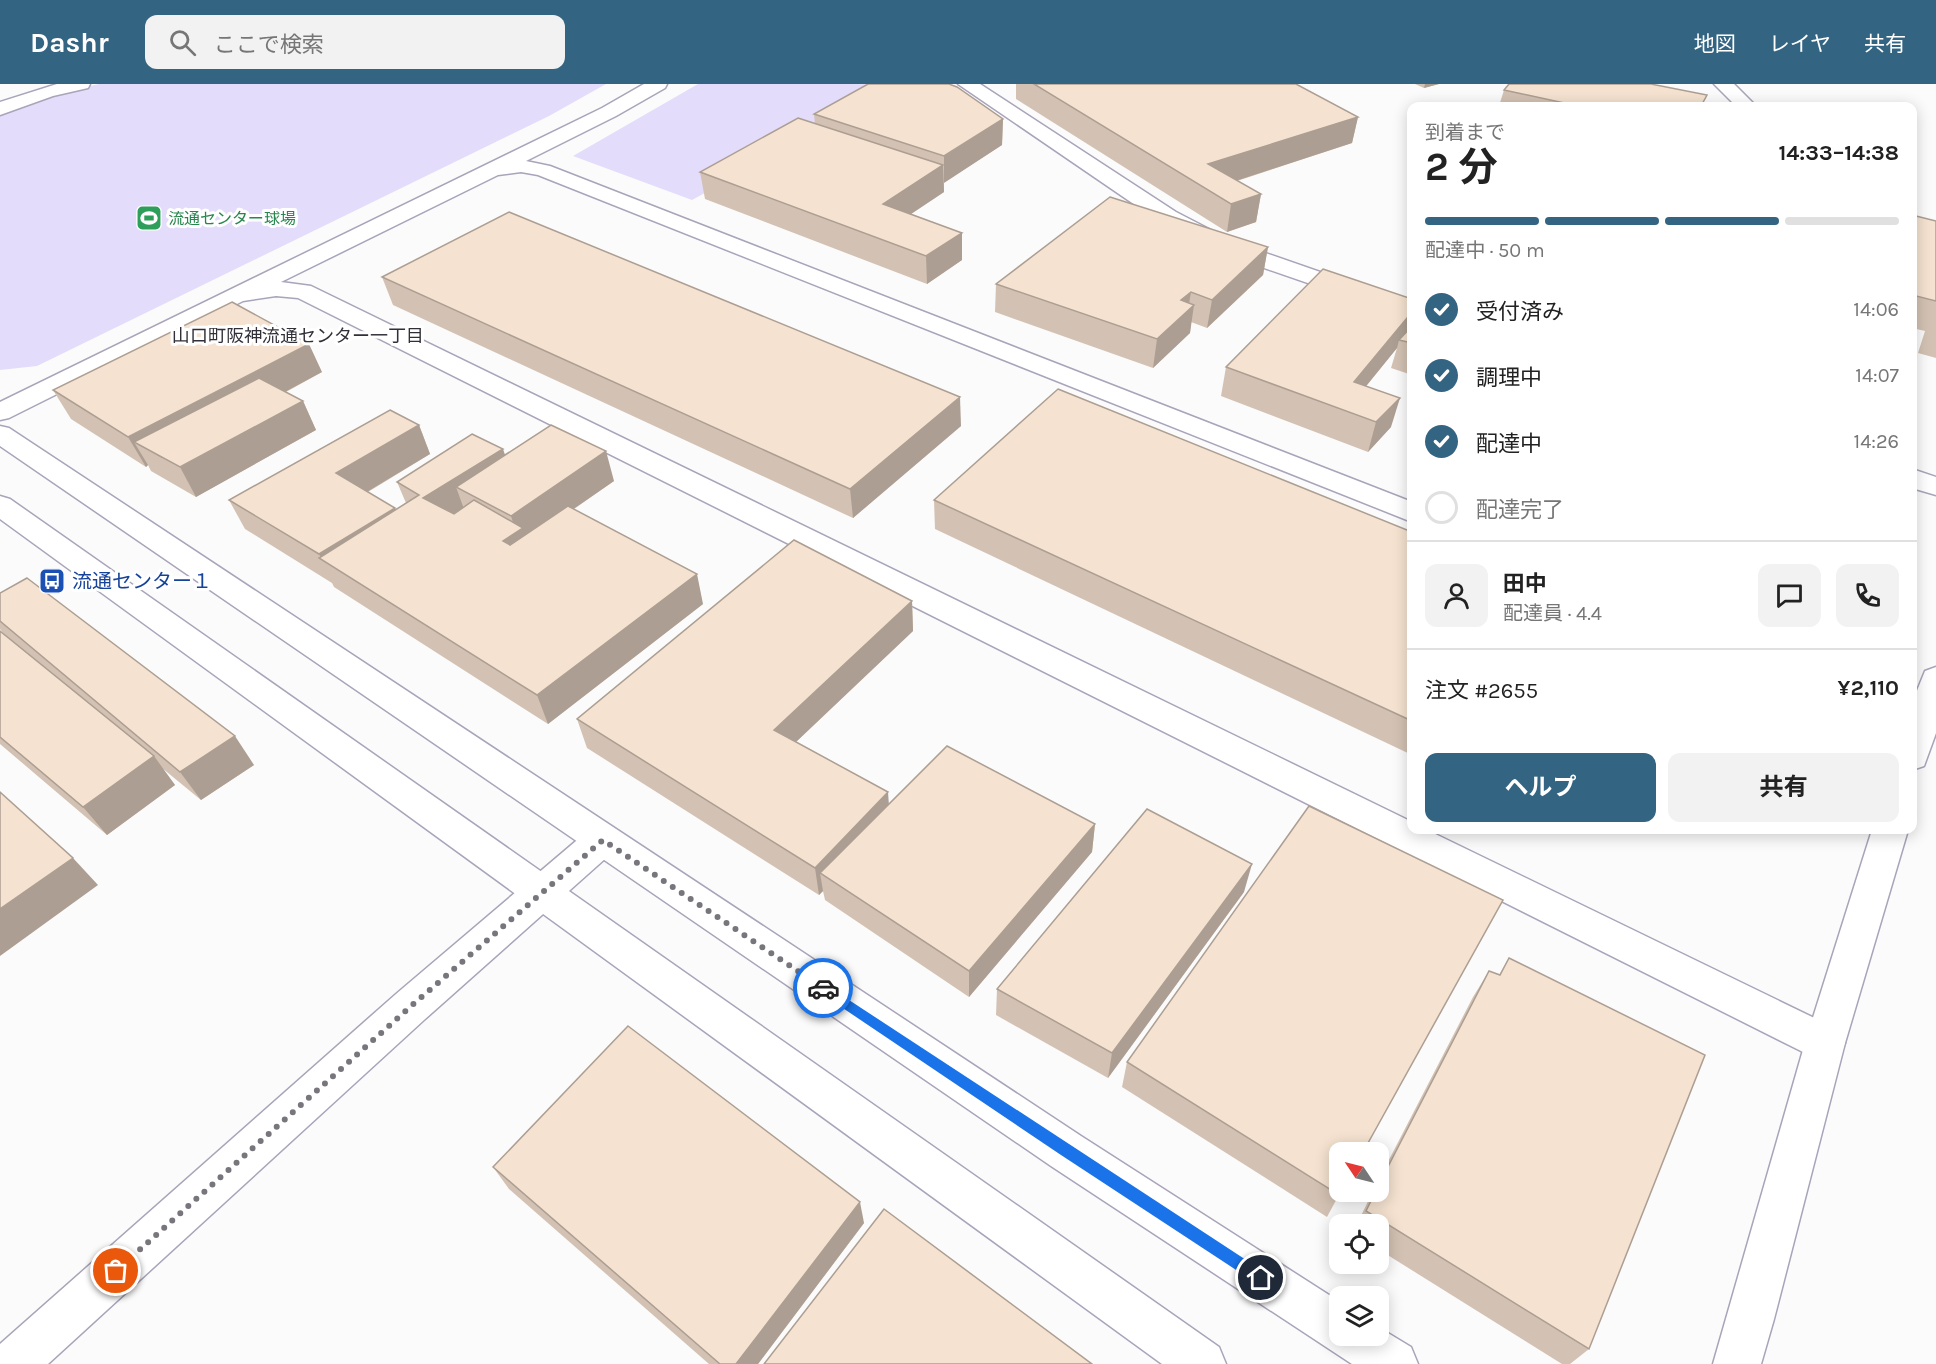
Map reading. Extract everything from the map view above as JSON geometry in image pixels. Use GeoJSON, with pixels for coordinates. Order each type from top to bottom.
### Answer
{"type":"FeatureCollection","features":[{"type":"Feature","properties":{"kind":"street"},"geometry":{"type":"LineString","coordinates":[[0,109],[38,88],[81,84]]}},
{"type":"Feature","properties":{"kind":"street"},"geometry":{"type":"LineString","coordinates":[[0,411],[609,112],[658,84]]}},
{"type":"Feature","properties":{"kind":"street"},"geometry":{"type":"LineString","coordinates":[[967,84],[1168,217],[1226,247],[1407,310]]}},
{"type":"Feature","properties":{"kind":"street"},"geometry":{"type":"LineString","coordinates":[[1723,84],[1742,102]]}},
{"type":"Feature","properties":{"kind":"street"},"geometry":{"type":"LineString","coordinates":[[494,169],[521,166],[543,170],[1407,511]]}},
{"type":"Feature","properties":{"kind":"street"},"geometry":{"type":"LineString","coordinates":[[239,295],[276,289],[303,291],[1825,1043]]}},
{"type":"Feature","properties":{"kind":"street"},"geometry":{"type":"LineString","coordinates":[[0,434],[1066,1151],[1329,1322]]}},
{"type":"Feature","properties":{"kind":"street"},"geometry":{"type":"LineString","coordinates":[[1917,480],[1936,486]]}},
{"type":"Feature","properties":{"kind":"street"},"geometry":{"type":"LineString","coordinates":[[0,505],[1202,1364]]}},
{"type":"Feature","properties":{"kind":"street"},"geometry":{"type":"LineString","coordinates":[[1919,714],[1936,679]]}},
{"type":"Feature","properties":{"kind":"street"},"geometry":{"type":"LineString","coordinates":[[1737,1364],[1825,1043],[1889,834]]}},
{"type":"Feature","properties":{"kind":"street"},"geometry":{"type":"LineString","coordinates":[[13,1364],[393,1023],[603,840]]}},
{"type":"Feature","properties":{"kind":"street"},"geometry":{"type":"LineString","coordinates":[[1366,1346],[1394,1364]]}},
{"type":"Feature","properties":{"kind":"shaded area","name":"流通センター球場"},"geometry":{"type":"Polygon","coordinates":[[[99,84],[606,84],[549,116],[37,366],[0,370],[0,114],[61,92],[99,84]]]}},
{"type":"Feature","properties":{"kind":"shaded area"},"geometry":{"type":"Polygon","coordinates":[[[698,84],[905,84],[692,200],[573,156],[698,84]]]}},
{"type":"Feature","properties":{"kind":"building"},"geometry":{"type":"Polygon","coordinates":[[[868,84],[949,84],[957,87],[1003,119],[944,156],[814,114],[868,84]]]}},
{"type":"Feature","properties":{"kind":"building"},"geometry":{"type":"Polygon","coordinates":[[[1034,84],[1296,84],[1358,117],[1208,164],[1261,194],[1231,204],[1034,84]]]}},
{"type":"Feature","properties":{"kind":"building"},"geometry":{"type":"Polygon","coordinates":[[[1509,84],[1651,84],[1707,95],[1703,102],[1560,102],[1504,90],[1509,84]]]}},
{"type":"Feature","properties":{"kind":"building"},"geometry":{"type":"Polygon","coordinates":[[[798,118],[943,165],[883,204],[962,233],[926,256],[700,172],[798,118]]]}},
{"type":"Feature","properties":{"kind":"building"},"geometry":{"type":"Polygon","coordinates":[[[1110,197],[1268,247],[1212,300],[1191,292],[1181,300],[1194,305],[1157,339],[996,284],[1110,197]]]}},
{"type":"Feature","properties":{"kind":"building"},"geometry":{"type":"Polygon","coordinates":[[[509,212],[960,397],[850,489],[382,277],[509,212]]]}},
{"type":"Feature","properties":{"kind":"building"},"geometry":{"type":"Polygon","coordinates":[[[1917,216],[1936,221],[1936,301],[1917,296],[1917,216]]]}},
{"type":"Feature","properties":{"kind":"building"},"geometry":{"type":"Polygon","coordinates":[[[1323,269],[1407,297],[1407,318],[1354,382],[1400,398],[1376,422],[1226,367],[1323,269]]]}},
{"type":"Feature","properties":{"kind":"building"},"geometry":{"type":"Polygon","coordinates":[[[232,302],[309,344],[128,437],[53,390],[232,302]]]}},
{"type":"Feature","properties":{"kind":"building"},"geometry":{"type":"Polygon","coordinates":[[[1407,331],[1407,342],[1399,340],[1407,331]]]}},
{"type":"Feature","properties":{"kind":"building"},"geometry":{"type":"Polygon","coordinates":[[[259,378],[303,401],[180,467],[134,442],[259,378]]]}},
{"type":"Feature","properties":{"kind":"building"},"geometry":{"type":"Polygon","coordinates":[[[1058,389],[1407,530],[1407,719],[934,500],[1058,389]]]}},
{"type":"Feature","properties":{"kind":"building"},"geometry":{"type":"Polygon","coordinates":[[[390,410],[419,425],[336,473],[395,508],[319,554],[229,500],[390,410]]]}},
{"type":"Feature","properties":{"kind":"building"},"geometry":{"type":"Polygon","coordinates":[[[551,425],[606,451],[511,516],[456,487],[551,425]]]}},
{"type":"Feature","properties":{"kind":"building"},"geometry":{"type":"Polygon","coordinates":[[[472,434],[503,449],[423,498],[454,514],[474,500],[523,528],[503,541],[510,545],[568,506],[697,574],[537,695],[319,558],[419,495],[397,482],[472,434]]]}},
{"type":"Feature","properties":{"kind":"building"},"geometry":{"type":"Polygon","coordinates":[[[794,540],[912,601],[774,730],[888,792],[815,868],[577,719],[794,540]]]}},
{"type":"Feature","properties":{"kind":"building"},"geometry":{"type":"Polygon","coordinates":[[[27,578],[235,736],[180,772],[0,621],[0,593],[27,578]]]}},
{"type":"Feature","properties":{"kind":"building"},"geometry":{"type":"Polygon","coordinates":[[[0,631],[154,756],[83,807],[0,737],[0,631]]]}},
{"type":"Feature","properties":{"kind":"building"},"geometry":{"type":"Polygon","coordinates":[[[947,746],[1095,824],[969,971],[820,873],[947,746]]]}},
{"type":"Feature","properties":{"kind":"building"},"geometry":{"type":"Polygon","coordinates":[[[0,792],[73,858],[0,909],[0,792]]]}},
{"type":"Feature","properties":{"kind":"building"},"geometry":{"type":"Polygon","coordinates":[[[1309,806],[1503,900],[1369,1142],[1329,1142],[1329,1189],[1127,1062],[1309,806]]]}},
{"type":"Feature","properties":{"kind":"building"},"geometry":{"type":"Polygon","coordinates":[[[1147,809],[1252,864],[1112,1053],[997,989],[1147,809]]]}},
{"type":"Feature","properties":{"kind":"building"},"geometry":{"type":"Polygon","coordinates":[[[1509,958],[1705,1055],[1589,1349],[1389,1225],[1389,1214],[1371,1214],[1366,1211],[1370,1202],[1389,1202],[1389,1165],[1489,971],[1500,975],[1509,958]]]}},
{"type":"Feature","properties":{"kind":"building"},"geometry":{"type":"Polygon","coordinates":[[[628,1026],[860,1202],[736,1364],[720,1364],[493,1167],[628,1026]]]}},
{"type":"Feature","properties":{"kind":"building"},"geometry":{"type":"Polygon","coordinates":[[[884,1209],[1092,1364],[764,1364],[884,1209]]]}},
{"type":"Feature","properties":{"kind":"way so far"},"geometry":{"type":"LineString","coordinates":[[116,1271],[410,1007],[603,840],[823,988]]}},
{"type":"Feature","properties":{"kind":"place","name":"流通センター球場"},"geometry":{"type":"Point","coordinates":[149,218]}},
{"type":"Feature","properties":{"kind":"place","name":"流通センター１"},"geometry":{"type":"Point","coordinates":[52,581]}},
{"type":"Feature","properties":{"kind":"district","name":"山口町阪神流通センター一丁目"},"geometry":{"type":"Point","coordinates":[298,336]}},
{"type":"Feature","properties":{"kind":"route"},"geometry":{"type":"LineString","coordinates":[[823,988],[1261,1278]]}}]}
